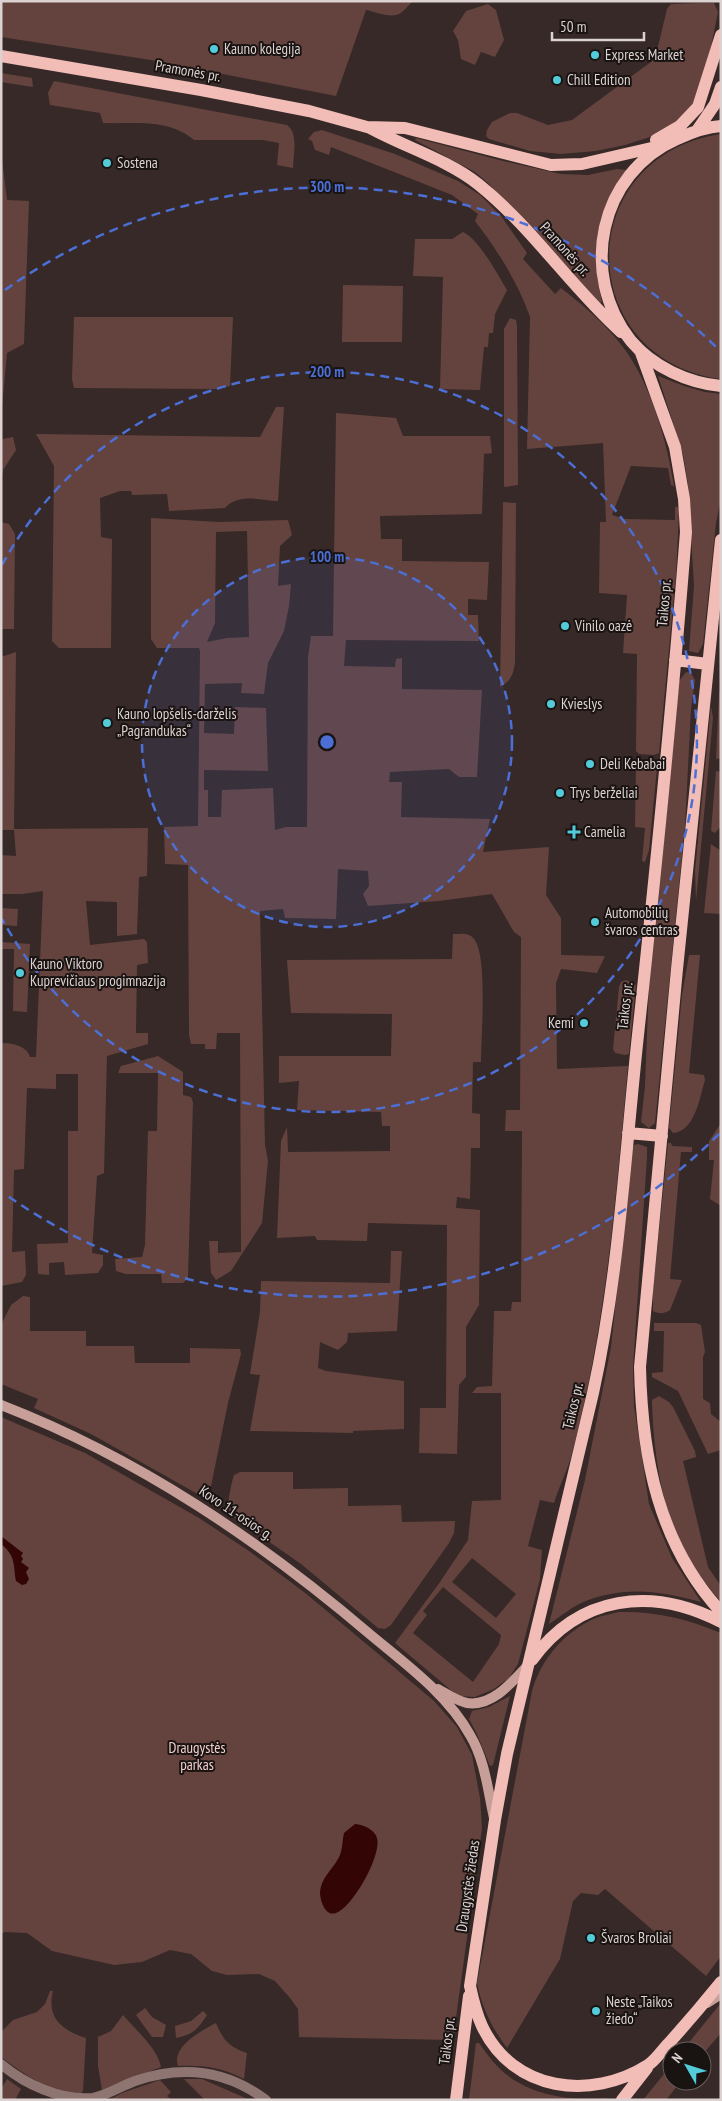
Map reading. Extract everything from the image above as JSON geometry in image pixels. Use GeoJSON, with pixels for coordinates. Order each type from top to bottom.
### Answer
{"type":"FeatureCollection","features":[{"type":"Feature","properties":{"kind":"main road"},"geometry":{"type":"LineString","coordinates":[[625,154],[654,142],[674,130],[693,114],[702,97],[721,35]]}},
{"type":"Feature","properties":{"kind":"main road","name":"Pramonės pr."},"geometry":{"type":"LineString","coordinates":[[1,56],[201,90],[309,111],[368,126],[405,128],[551,165],[582,164],[660,146]]}},
{"type":"Feature","properties":{"kind":"main road"},"geometry":{"type":"LineString","coordinates":[[698,130],[715,104],[721,87]]}},
{"type":"Feature","properties":{"kind":"main road","name":"Pramonės pr."},"geometry":{"type":"LineString","coordinates":[[368,126],[399,144],[463,173],[478,184],[516,220],[609,321],[630,340]]}},
{"type":"Feature","properties":{"kind":"main road"},"geometry":{"type":"LineString","coordinates":[[721,126],[698,130],[660,146],[640,163],[623,183],[610,207],[603,232],[601,258],[604,285],[612,310],[630,340],[657,364],[676,375],[697,382],[721,386]]}},
{"type":"Feature","properties":{"kind":"main road","name":"Taikos pr."},"geometry":{"type":"LineString","coordinates":[[529,1664],[605,1337],[613,1282],[686,532],[684,499],[675,448],[640,350]]}},
{"type":"Feature","properties":{"kind":"main road"},"geometry":{"type":"LineString","coordinates":[[721,540],[640,1366],[650,1469],[667,1528],[698,1585],[721,1612]]}},
{"type":"Feature","properties":{"kind":"main road"},"geometry":{"type":"LineString","coordinates":[[675,660],[708,664]]}},
{"type":"Feature","properties":{"kind":"main road"},"geometry":{"type":"LineString","coordinates":[[628,1133],[662,1136]]}},
{"type":"Feature","properties":{"kind":"main road","name":"Kovo 11-osios g."},"geometry":{"type":"LineString","coordinates":[[1,1405],[103,1452],[175,1491],[220,1519],[309,1583],[429,1684],[470,1733],[480,1757],[494,1820]]}},
{"type":"Feature","properties":{"kind":"main road","name":"Draugystės žiedas"},"geometry":{"type":"LineString","coordinates":[[721,1622],[695,1611],[653,1602],[628,1601],[605,1605],[582,1614],[564,1626],[549,1638],[529,1664],[494,1820],[470,1986],[476,2013],[482,2028],[492,2043],[517,2068],[536,2079],[553,2085],[587,2088],[606,2085],[625,2078],[650,2064],[721,1982]]}},
{"type":"Feature","properties":{"kind":"main road","name":"Kovo 11-osios g."},"geometry":{"type":"LineString","coordinates":[[429,1684],[468,1704],[478,1702],[501,1692],[529,1664]]}},
{"type":"Feature","properties":{"kind":"main road","name":"Taikos pr."},"geometry":{"type":"LineString","coordinates":[[456,2100],[470,1986]]}},
{"type":"Feature","properties":{"kind":"main road"},"geometry":{"type":"LineString","coordinates":[[700,2008],[721,1994]]}},
{"type":"Feature","properties":{"kind":"main road"},"geometry":{"type":"LineString","coordinates":[[622,2100],[650,2064]]}},
{"type":"Feature","properties":{"kind":"street"},"geometry":{"type":"LineString","coordinates":[[1,2064],[34,2086],[66,2097],[91,2098],[152,2076],[202,2072],[247,2086],[266,2100]]}},
{"type":"Feature","properties":{"kind":"green space","name":"Kauno kolegija"},"geometry":{"type":"Polygon","coordinates":[[[1,1],[414,1],[402,12],[394,15],[384,15],[366,10],[336,96],[151,60],[1,37],[1,1]]]}},
{"type":"Feature","properties":{"kind":"green space"},"geometry":{"type":"Polygon","coordinates":[[[714,3],[718,12],[705,76],[697,99],[675,124],[653,136],[625,145],[596,151],[561,154],[530,151],[489,139],[486,136],[492,122],[510,113],[517,113],[548,125],[572,120],[655,59],[667,9],[671,4],[714,3]]]}},
{"type":"Feature","properties":{"kind":"green space"},"geometry":{"type":"Polygon","coordinates":[[[488,4],[496,10],[504,40],[495,57],[481,52],[475,65],[461,59],[458,40],[453,31],[466,11],[488,4]]]}},
{"type":"Feature","properties":{"kind":"green space"},"geometry":{"type":"Polygon","coordinates":[[[1,73],[32,78],[33,87],[1,82],[1,73]]]}},
{"type":"Feature","properties":{"kind":"green space"},"geometry":{"type":"Polygon","coordinates":[[[54,81],[287,125],[291,129],[294,139],[293,168],[277,165],[279,143],[263,140],[194,140],[184,133],[162,125],[103,123],[100,113],[50,105],[48,93],[54,81]]]}},
{"type":"Feature","properties":{"kind":"green space"},"geometry":{"type":"Polygon","coordinates":[[[322,130],[395,154],[458,181],[480,195],[501,216],[527,253],[523,259],[555,294],[561,288],[601,322],[626,351],[641,376],[659,422],[674,486],[671,485],[668,468],[631,466],[612,515],[625,519],[675,520],[675,507],[678,507],[679,510],[676,575],[659,753],[654,755],[639,754],[636,751],[637,654],[623,653],[627,595],[599,593],[600,522],[606,522],[603,443],[527,449],[530,317],[506,267],[475,221],[478,214],[452,195],[331,147],[329,155],[315,150],[312,141],[308,139],[314,132],[322,130]]]}},
{"type":"Feature","properties":{"kind":"green space"},"geometry":{"type":"Polygon","coordinates":[[[721,134],[721,379],[672,363],[637,335],[616,298],[609,257],[616,216],[637,179],[672,150],[721,134]]]}},
{"type":"Feature","properties":{"kind":"green space"},"geometry":{"type":"Polygon","coordinates":[[[416,138],[561,174],[588,175],[617,169],[626,170],[607,202],[598,233],[596,265],[602,302],[600,303],[588,291],[488,183],[475,172],[415,140],[416,138]]]}},
{"type":"Feature","properties":{"kind":"green space"},"geometry":{"type":"Polygon","coordinates":[[[1,151],[7,200],[29,201],[24,344],[7,353],[1,418],[1,151]]]}},
{"type":"Feature","properties":{"kind":"green space"},"geometry":{"type":"Polygon","coordinates":[[[463,232],[475,241],[507,290],[495,314],[493,333],[489,333],[488,347],[484,347],[480,390],[440,389],[443,277],[413,276],[415,239],[452,239],[463,232]]]}},
{"type":"Feature","properties":{"kind":"green space"},"geometry":{"type":"Polygon","coordinates":[[[343,285],[403,286],[402,342],[342,342],[343,285]]]}},
{"type":"Feature","properties":{"kind":"green space"},"geometry":{"type":"Polygon","coordinates":[[[74,317],[233,317],[230,386],[216,389],[74,388],[72,379],[74,317]]]}},
{"type":"Feature","properties":{"kind":"green space"},"geometry":{"type":"Polygon","coordinates":[[[510,318],[516,320],[517,326],[518,485],[505,487],[504,329],[510,318]]]}},
{"type":"Feature","properties":{"kind":"green space"},"geometry":{"type":"Polygon","coordinates":[[[658,376],[705,392],[721,394],[721,499],[716,523],[703,644],[698,653],[689,651],[694,586],[688,484],[683,454],[658,376]]]}},
{"type":"Feature","properties":{"kind":"green space"},"geometry":{"type":"Polygon","coordinates":[[[276,407],[284,407],[278,501],[250,498],[236,500],[225,508],[169,511],[167,494],[132,495],[131,491],[120,491],[100,498],[101,537],[112,539],[111,648],[59,648],[52,641],[54,466],[36,434],[260,437],[276,407]]]}},
{"type":"Feature","properties":{"kind":"green space"},"geometry":{"type":"Polygon","coordinates":[[[336,413],[396,418],[403,436],[490,436],[492,453],[484,454],[482,514],[380,516],[381,539],[402,539],[402,561],[489,562],[487,600],[468,599],[468,615],[478,615],[479,641],[346,640],[344,666],[395,667],[396,659],[402,658],[402,689],[482,690],[477,777],[459,777],[449,769],[390,772],[389,782],[402,782],[401,817],[490,819],[483,852],[549,847],[546,895],[561,918],[561,955],[605,956],[597,973],[561,969],[556,983],[557,1069],[628,1066],[608,1261],[584,1405],[570,1459],[554,1503],[540,1500],[528,1546],[542,1550],[540,1579],[518,1664],[509,1678],[494,1689],[475,1697],[460,1696],[452,1691],[395,1643],[468,1540],[472,1501],[501,1500],[501,1393],[472,1393],[477,1387],[492,1386],[494,1311],[511,1311],[512,1302],[521,1302],[522,1131],[505,1131],[506,1110],[520,1110],[521,937],[514,932],[492,894],[439,901],[368,906],[363,894],[369,886],[368,871],[338,869],[336,919],[285,918],[283,909],[260,911],[265,1145],[268,1161],[262,1223],[231,1271],[216,1280],[211,1273],[209,1241],[218,1241],[218,1253],[241,1252],[240,1033],[217,1033],[216,1049],[205,1049],[205,1044],[191,1044],[189,1035],[188,865],[165,864],[164,827],[198,826],[200,651],[199,648],[157,648],[151,639],[151,518],[219,522],[288,520],[292,535],[280,546],[278,586],[291,584],[289,606],[284,631],[268,663],[264,694],[241,693],[242,683],[205,684],[204,733],[234,734],[235,707],[266,708],[268,771],[204,770],[204,790],[208,790],[208,817],[221,817],[222,790],[273,788],[275,830],[286,827],[307,827],[308,657],[311,636],[333,636],[336,413]],[[247,531],[216,532],[215,623],[207,642],[227,638],[249,637],[247,531]],[[472,1558],[452,1582],[496,1618],[516,1594],[472,1558]],[[443,1587],[423,1611],[427,1615],[413,1633],[473,1682],[499,1644],[501,1635],[443,1587]]]}},
{"type":"Feature","properties":{"kind":"green space"},"geometry":{"type":"Polygon","coordinates":[[[13,437],[16,450],[3,470],[1,483],[1,443],[3,439],[13,437]]]}},
{"type":"Feature","properties":{"kind":"green space"},"geometry":{"type":"Polygon","coordinates":[[[503,502],[516,503],[515,663],[511,677],[500,687],[503,502]]]}},
{"type":"Feature","properties":{"kind":"green space"},"geometry":{"type":"Polygon","coordinates":[[[1,522],[9,524],[15,534],[14,629],[1,629],[1,522]]]}},
{"type":"Feature","properties":{"kind":"green space"},"geometry":{"type":"Polygon","coordinates":[[[16,652],[14,829],[148,828],[147,876],[139,877],[137,934],[117,936],[117,902],[86,901],[90,945],[144,939],[147,942],[148,963],[137,965],[136,1033],[148,1033],[148,1044],[107,1056],[104,1173],[97,1176],[92,1253],[103,1255],[103,1265],[98,1273],[65,1275],[64,1262],[49,1263],[49,1275],[38,1274],[37,1244],[68,1243],[68,1131],[78,1131],[78,1074],[56,1074],[56,1089],[27,1088],[24,1169],[14,1170],[12,1252],[25,1251],[26,1275],[22,1282],[1,1286],[1,1043],[19,1046],[26,1050],[30,1057],[36,1057],[43,891],[1,894],[1,855],[16,856],[14,830],[1,830],[1,655],[4,656],[16,652]]]}},
{"type":"Feature","properties":{"kind":"green space"},"geometry":{"type":"Polygon","coordinates":[[[686,672],[691,673],[695,680],[691,709],[685,826],[655,1123],[649,1128],[641,1122],[645,1086],[649,983],[679,681],[686,672]]]}},
{"type":"Feature","properties":{"kind":"green space"},"geometry":{"type":"Polygon","coordinates":[[[720,690],[721,758],[716,759],[719,694],[720,690]]]}},
{"type":"Feature","properties":{"kind":"green space"},"geometry":{"type":"Polygon","coordinates":[[[711,706],[713,718],[696,901],[695,871],[711,706]]]}},
{"type":"Feature","properties":{"kind":"green space"},"geometry":{"type":"Polygon","coordinates":[[[636,764],[657,768],[649,850],[645,862],[642,861],[645,828],[635,827],[636,764]]]}},
{"type":"Feature","properties":{"kind":"green space"},"geometry":{"type":"Polygon","coordinates":[[[716,771],[721,772],[721,826],[715,833],[711,831],[716,771]]]}},
{"type":"Feature","properties":{"kind":"green space"},"geometry":{"type":"Polygon","coordinates":[[[711,844],[721,851],[721,914],[704,913],[711,844]]]}},
{"type":"Feature","properties":{"kind":"green space"},"geometry":{"type":"Polygon","coordinates":[[[1,908],[18,909],[17,926],[1,925],[1,908]]]}},
{"type":"Feature","properties":{"kind":"green space"},"geometry":{"type":"Polygon","coordinates":[[[453,934],[467,934],[474,939],[481,962],[481,1062],[473,1062],[472,1113],[480,1114],[480,1148],[471,1148],[470,1199],[457,1197],[456,1208],[480,1210],[479,1305],[466,1327],[466,1377],[459,1385],[457,1454],[419,1453],[420,1408],[446,1408],[447,1225],[368,1223],[367,1241],[317,1240],[315,1236],[277,1238],[281,1141],[287,1127],[288,1152],[390,1151],[390,1126],[382,1126],[381,1112],[297,1110],[299,1081],[279,1083],[279,1056],[391,1056],[392,1014],[291,1013],[287,960],[452,959],[453,934]]]}},
{"type":"Feature","properties":{"kind":"green space"},"geometry":{"type":"Polygon","coordinates":[[[1,942],[30,944],[27,1012],[13,1011],[14,949],[1,949],[1,942]]]}},
{"type":"Feature","properties":{"kind":"green space"},"geometry":{"type":"Polygon","coordinates":[[[689,955],[700,955],[689,1073],[704,1075],[705,1080],[695,1112],[687,1127],[673,1133],[669,1128],[682,995],[689,955]]]}},
{"type":"Feature","properties":{"kind":"green space"},"geometry":{"type":"Polygon","coordinates":[[[626,980],[636,985],[629,1054],[625,1055],[615,1053],[613,1049],[619,987],[621,982],[626,980]]]}},
{"type":"Feature","properties":{"kind":"green space"},"geometry":{"type":"Polygon","coordinates":[[[158,1056],[183,1072],[183,1095],[191,1097],[193,1102],[188,1278],[183,1283],[162,1283],[161,1274],[126,1274],[116,1271],[115,1259],[142,1257],[145,1245],[148,1131],[157,1131],[158,1073],[118,1073],[121,1066],[158,1056]]]}},
{"type":"Feature","properties":{"kind":"green space"},"geometry":{"type":"Polygon","coordinates":[[[721,1123],[721,1206],[710,1199],[714,1160],[709,1160],[709,1141],[721,1123]]]}},
{"type":"Feature","properties":{"kind":"green space"},"geometry":{"type":"Polygon","coordinates":[[[668,1143],[671,1143],[672,1146],[692,1147],[692,1152],[681,1152],[670,1279],[682,1280],[670,1310],[659,1313],[653,1311],[653,1291],[668,1143]]]}},
{"type":"Feature","properties":{"kind":"green space"},"geometry":{"type":"Polygon","coordinates":[[[638,1144],[647,1147],[647,1157],[633,1367],[634,1406],[649,1504],[672,1558],[701,1602],[657,1593],[615,1593],[581,1603],[549,1624],[585,1480],[611,1347],[632,1150],[634,1145],[638,1144]]]}},
{"type":"Feature","properties":{"kind":"green space"},"geometry":{"type":"Polygon","coordinates":[[[391,1251],[402,1251],[397,1331],[348,1333],[347,1342],[338,1350],[320,1342],[318,1368],[326,1371],[404,1381],[404,1429],[353,1431],[353,1433],[250,1431],[260,1375],[250,1374],[260,1312],[261,1281],[390,1283],[391,1251]]]}},
{"type":"Feature","properties":{"kind":"green space"},"geometry":{"type":"Polygon","coordinates":[[[23,1296],[30,1297],[30,1331],[86,1331],[86,1346],[134,1346],[135,1363],[190,1363],[190,1348],[240,1349],[241,1354],[228,1403],[211,1486],[203,1497],[91,1434],[34,1408],[38,1399],[1,1384],[1,1325],[11,1305],[23,1296]]]}},
{"type":"Feature","properties":{"kind":"green space"},"geometry":{"type":"Polygon","coordinates":[[[654,1323],[696,1323],[701,1325],[705,1352],[703,1357],[703,1399],[710,1403],[711,1414],[721,1422],[721,1450],[708,1454],[678,1391],[652,1377],[652,1373],[663,1372],[664,1331],[654,1331],[654,1323]]]}},
{"type":"Feature","properties":{"kind":"green space"},"geometry":{"type":"Polygon","coordinates":[[[659,1396],[673,1407],[695,1451],[696,1457],[683,1461],[708,1567],[721,1586],[721,1602],[687,1556],[675,1533],[669,1515],[656,1457],[654,1437],[652,1400],[659,1396]]]}},
{"type":"Feature","properties":{"kind":"green space","name":"Draugystės parkas"},"geometry":{"type":"Polygon","coordinates":[[[1,1417],[85,1453],[199,1518],[249,1551],[304,1592],[434,1701],[457,1727],[472,1755],[480,1798],[482,1828],[453,2040],[299,2037],[298,2009],[275,1981],[259,1974],[227,1975],[212,1971],[191,1954],[170,1950],[142,1962],[114,1965],[52,1951],[27,1933],[5,1932],[1,1934],[1,1417]]]}},
{"type":"Feature","properties":{"kind":"green space"},"geometry":{"type":"Polygon","coordinates":[[[240,1472],[293,1472],[293,1489],[348,1488],[348,1506],[401,1505],[402,1522],[455,1521],[454,1533],[449,1543],[391,1625],[385,1629],[378,1628],[301,1564],[228,1513],[228,1501],[233,1478],[234,1475],[240,1472]]]}},
{"type":"Feature","properties":{"kind":"green space"},"geometry":{"type":"Polygon","coordinates":[[[619,1612],[671,1617],[721,1633],[721,1956],[706,1976],[605,1889],[598,1895],[581,1893],[573,1901],[560,1959],[507,2048],[488,2017],[477,1983],[532,1691],[541,1668],[564,1638],[596,1618],[619,1612]]]}},
{"type":"Feature","properties":{"kind":"green space"},"geometry":{"type":"Polygon","coordinates":[[[510,1696],[493,1765],[490,1766],[469,1719],[472,1711],[489,1707],[510,1696]]]}},
{"type":"Feature","properties":{"kind":"green space"},"geometry":{"type":"Polygon","coordinates":[[[50,1991],[53,1991],[52,2009],[58,2022],[70,2032],[86,2038],[83,2091],[80,2094],[59,2091],[48,2087],[1,2057],[1,2032],[13,2020],[37,2012],[45,2004],[50,1991]]]}},
{"type":"Feature","properties":{"kind":"green space"},"geometry":{"type":"Polygon","coordinates":[[[721,2003],[721,2033],[712,2043],[712,2041],[690,2041],[721,2003]]]}},
{"type":"Feature","properties":{"kind":"green space"},"geometry":{"type":"Polygon","coordinates":[[[145,2008],[152,2017],[166,2025],[163,2037],[152,2037],[136,2015],[145,2008]]]}},
{"type":"Feature","properties":{"kind":"green space"},"geometry":{"type":"Polygon","coordinates":[[[203,2011],[207,2015],[198,2028],[187,2035],[176,2038],[175,2026],[191,2021],[203,2011]]]}},
{"type":"Feature","properties":{"kind":"green space"},"geometry":{"type":"Polygon","coordinates":[[[123,2015],[151,2046],[161,2067],[102,2090],[98,2066],[98,2037],[111,2031],[123,2015]]]}},
{"type":"Feature","properties":{"kind":"green space"},"geometry":{"type":"Polygon","coordinates":[[[216,2023],[227,2042],[247,2053],[244,2079],[212,2068],[178,2066],[177,2059],[183,2046],[203,2030],[216,2023]]]}},
{"type":"Feature","properties":{"kind":"green space"},"geometry":{"type":"Polygon","coordinates":[[[476,2043],[479,2043],[495,2064],[509,2077],[535,2090],[563,2097],[607,2098],[605,2100],[469,2100],[476,2043]]]}},
{"type":"Feature","properties":{"kind":"green space"},"geometry":{"type":"Polygon","coordinates":[[[662,2076],[662,2091],[673,2091],[666,2100],[643,2100],[662,2076]]]}},
{"type":"Feature","properties":{"kind":"green space"},"geometry":{"type":"Polygon","coordinates":[[[7,2079],[21,2089],[15,2100],[1,2100],[1,2089],[7,2079]]]}},
{"type":"Feature","properties":{"kind":"green space"},"geometry":{"type":"Polygon","coordinates":[[[184,2079],[202,2079],[250,2100],[205,2100],[184,2079]]]}},
{"type":"Feature","properties":{"kind":"green space"},"geometry":{"type":"Polygon","coordinates":[[[160,2080],[171,2092],[167,2096],[172,2100],[109,2100],[122,2093],[160,2080]]]}},
{"type":"Feature","properties":{"kind":"shaded area"},"geometry":{"type":"Polygon","coordinates":[[[1,1536],[23,1553],[21,1562],[29,1568],[26,1572],[29,1579],[26,1584],[22,1585],[16,1581],[12,1556],[1,1544],[1,1536]]]}},
{"type":"Feature","properties":{"kind":"shaded area"},"geometry":{"type":"Polygon","coordinates":[[[355,1824],[368,1828],[376,1835],[377,1846],[375,1856],[371,1868],[358,1891],[343,1909],[332,1914],[326,1910],[322,1903],[321,1887],[340,1856],[344,1833],[355,1824]]]}},
{"type":"Feature","properties":{"kind":"place","name":"Kauno kolegija"},"geometry":{"type":"Point","coordinates":[214,49]}},
{"type":"Feature","properties":{"kind":"place","name":"Express Market"},"geometry":{"type":"Point","coordinates":[595,55]}},
{"type":"Feature","properties":{"kind":"place","name":"Chill Edition"},"geometry":{"type":"Point","coordinates":[557,80]}},
{"type":"Feature","properties":{"kind":"place","name":"Sostena"},"geometry":{"type":"Point","coordinates":[107,163]}},
{"type":"Feature","properties":{"kind":"place","name":"Vinilo oazė"},"geometry":{"type":"Point","coordinates":[565,626]}},
{"type":"Feature","properties":{"kind":"place","name":"Kvieslys"},"geometry":{"type":"Point","coordinates":[551,704]}},
{"type":"Feature","properties":{"kind":"place","name":"Kauno lopšelis-darželis „Pagrandukas“"},"geometry":{"type":"Point","coordinates":[107,723]}},
{"type":"Feature","properties":{"kind":"place","name":"Deli Kebabai"},"geometry":{"type":"Point","coordinates":[590,764]}},
{"type":"Feature","properties":{"kind":"place","name":"Trys berželiai"},"geometry":{"type":"Point","coordinates":[560,793]}},
{"type":"Feature","properties":{"kind":"place","name":"Camelia"},"geometry":{"type":"Point","coordinates":[574,832]}},
{"type":"Feature","properties":{"kind":"place","name":"Automobilių švaros centras"},"geometry":{"type":"Point","coordinates":[595,922]}},
{"type":"Feature","properties":{"kind":"place","name":"Kauno Viktoro Kuprevičiaus progimnazija"},"geometry":{"type":"Point","coordinates":[20,973]}},
{"type":"Feature","properties":{"kind":"place","name":"Kemi"},"geometry":{"type":"Point","coordinates":[584,1023]}},
{"type":"Feature","properties":{"kind":"place","name":"Švaros Broliai"},"geometry":{"type":"Point","coordinates":[591,1938]}},
{"type":"Feature","properties":{"kind":"place","name":"Neste „Taikos žiedo“"},"geometry":{"type":"Point","coordinates":[596,2011]}}]}
